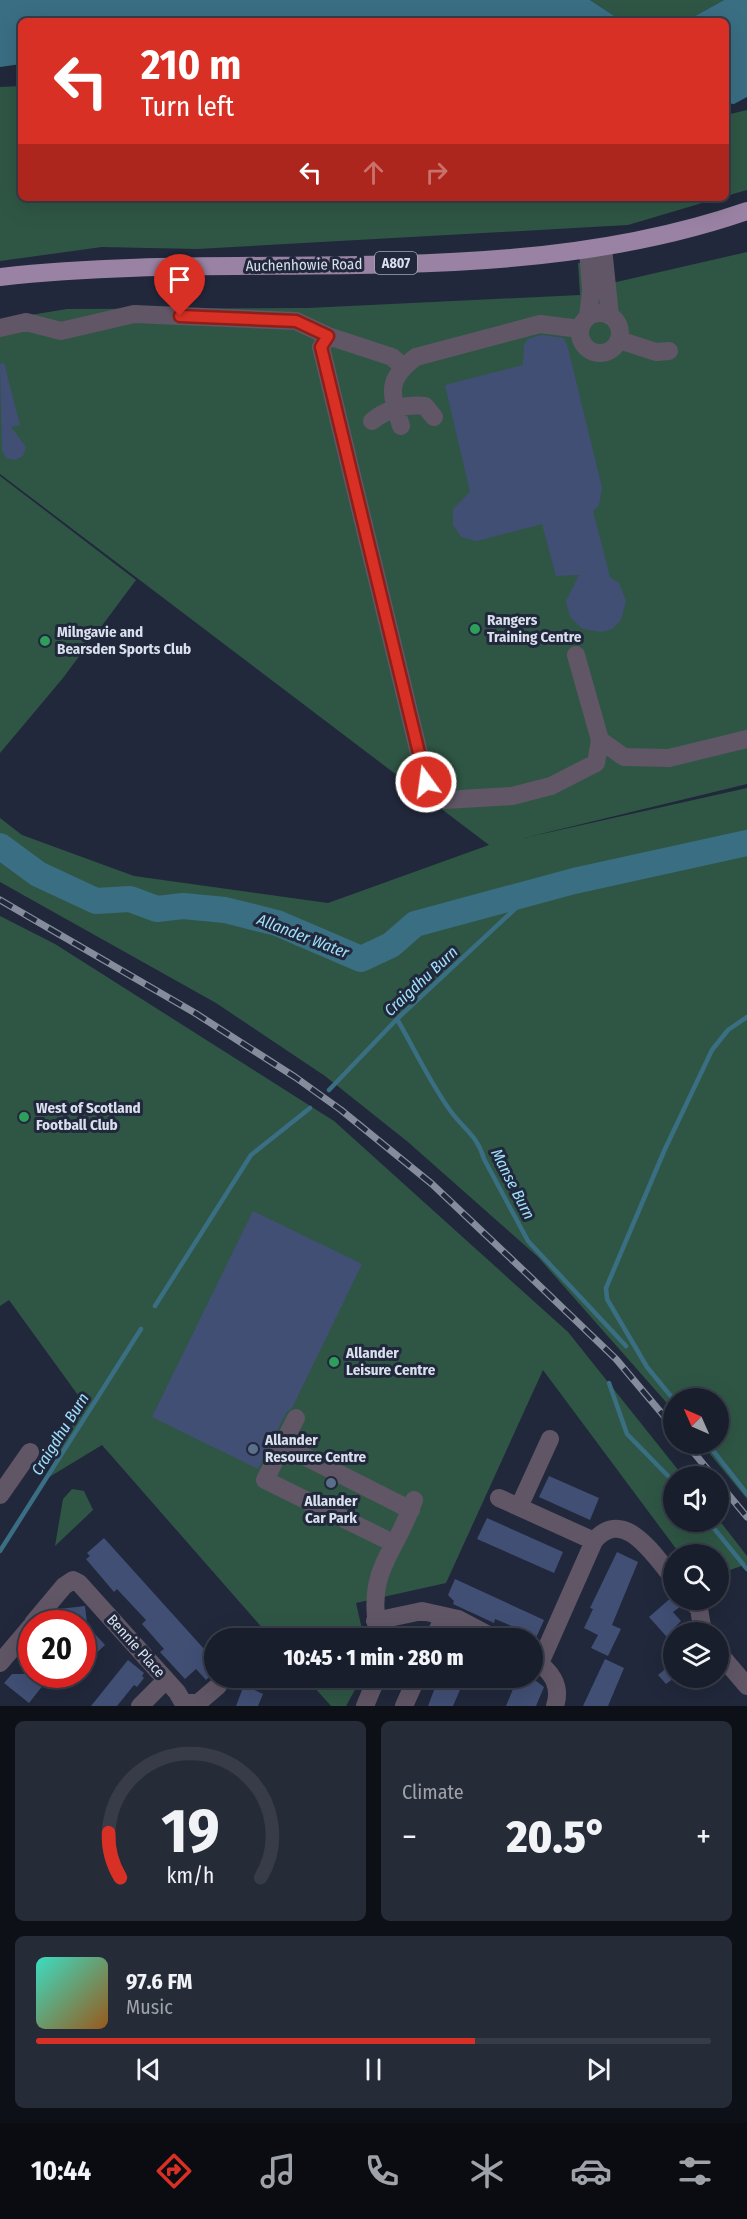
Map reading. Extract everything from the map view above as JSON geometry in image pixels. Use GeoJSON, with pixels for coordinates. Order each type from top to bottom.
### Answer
{"type":"FeatureCollection","features":[{"type":"Feature","properties":{"kind":"main road","name":"Auchenhowie Road"},"geometry":{"type":"LineString","coordinates":[[0,277],[76,268],[380,264],[527,256],[595,249],[652,239],[747,211]]}},
{"type":"Feature","properties":{"kind":"street"},"geometry":{"type":"LineString","coordinates":[[595,249],[610,316]]}},
{"type":"Feature","properties":{"kind":"street"},"geometry":{"type":"LineString","coordinates":[[398,417],[391,393],[393,381],[403,367],[416,357],[540,324],[584,323],[599,313],[610,316],[618,323],[619,340],[609,351],[594,352],[582,343],[584,323],[591,290],[595,249]]}},
{"type":"Feature","properties":{"kind":"street"},"geometry":{"type":"LineString","coordinates":[[0,328],[26,322],[61,331],[134,314],[296,321],[328,336],[392,357],[403,367]]}},
{"type":"Feature","properties":{"kind":"street"},"geometry":{"type":"LineString","coordinates":[[328,336],[321,347],[426,782],[444,800],[512,796],[551,786],[596,763],[600,740],[576,655]]}},
{"type":"Feature","properties":{"kind":"street"},"geometry":{"type":"LineString","coordinates":[[619,340],[656,352],[669,351]]}},
{"type":"Feature","properties":{"kind":"street"},"geometry":{"type":"LineString","coordinates":[[372,421],[381,413],[398,417],[415,405],[425,406],[434,417]]}},
{"type":"Feature","properties":{"kind":"street"},"geometry":{"type":"LineString","coordinates":[[600,740],[624,757],[669,758],[747,739]]}},
{"type":"Feature","properties":{"kind":"street"},"geometry":{"type":"LineString","coordinates":[[296,1418],[265,1480],[393,1543]]}},
{"type":"Feature","properties":{"kind":"street"},"geometry":{"type":"LineString","coordinates":[[519,1507],[550,1438]]}},
{"type":"Feature","properties":{"kind":"street"},"geometry":{"type":"LineString","coordinates":[[282,1445],[412,1505],[378,1572],[374,1596],[377,1628]]}},
{"type":"Feature","properties":{"kind":"street"},"geometry":{"type":"LineString","coordinates":[[0,1495],[30,1452]]}},
{"type":"Feature","properties":{"kind":"street"},"geometry":{"type":"LineString","coordinates":[[499,1498],[594,1541]]}},
{"type":"Feature","properties":{"kind":"street"},"geometry":{"type":"LineString","coordinates":[[543,1647],[594,1541],[607,1529],[629,1530],[663,1567]]}},
{"type":"Feature","properties":{"kind":"street","name":"Bennie Place"},"geometry":{"type":"LineString","coordinates":[[44,1610],[64,1586],[73,1580],[79,1583],[185,1704]]}},
{"type":"Feature","properties":{"kind":"street"},"geometry":{"type":"LineString","coordinates":[[380,1628],[422,1611],[458,1619],[475,1628]]}},
{"type":"Feature","properties":{"kind":"street"},"geometry":{"type":"LineString","coordinates":[[439,1628],[444,1616]]}},
{"type":"Feature","properties":{"kind":"street","name":"Bennie Place"},"geometry":{"type":"LineString","coordinates":[[0,1663],[18,1641]]}},
{"type":"Feature","properties":{"kind":"street"},"geometry":{"type":"LineString","coordinates":[[729,1665],[747,1686]]}},
{"type":"Feature","properties":{"kind":"street"},"geometry":{"type":"LineString","coordinates":[[543,1667],[552,1675],[557,1686],[555,1706]]}},
{"type":"Feature","properties":{"kind":"street"},"geometry":{"type":"LineString","coordinates":[[140,1706],[166,1680]]}},
{"type":"Feature","properties":{"kind":"street"},"geometry":{"type":"LineString","coordinates":[[185,1704],[198,1703],[216,1688]]}},
{"type":"Feature","properties":{"kind":"street"},"geometry":{"type":"LineString","coordinates":[[365,1706],[372,1688]]}},
{"type":"Feature","properties":{"kind":"street"},"geometry":{"type":"LineString","coordinates":[[404,1706],[412,1688]]}},
{"type":"Feature","properties":{"kind":"green space"},"geometry":{"type":"Polygon","coordinates":[[[590,0],[724,0],[687,18],[617,18],[590,0]]]}},
{"type":"Feature","properties":{"kind":"green space"},"geometry":{"type":"Polygon","coordinates":[[[18,86],[18,201],[709,201],[628,225],[197,249],[102,247],[0,261],[0,87],[18,86]]]}},
{"type":"Feature","properties":{"kind":"green space"},"geometry":{"type":"Polygon","coordinates":[[[747,110],[747,190],[729,195],[729,114],[747,110]]]}},
{"type":"Feature","properties":{"kind":"green space"},"geometry":{"type":"Polygon","coordinates":[[[747,252],[747,784],[524,838],[747,788],[747,847],[675,861],[747,854],[747,1499],[729,1477],[729,1466],[720,1466],[710,1454],[729,1454],[729,1388],[663,1388],[663,1399],[538,1257],[408,1142],[325,1076],[216,1003],[0,882],[0,818],[22,835],[134,876],[328,903],[489,845],[0,474],[0,320],[67,309],[308,308],[580,295],[578,263],[610,261],[612,283],[747,252]]]}},
{"type":"Feature","properties":{"kind":"green space","name":"Milngavie and Bearsden Sports Club"},"geometry":{"type":"Polygon","coordinates":[[[0,476],[136,580],[63,678],[0,753],[0,476]]]}},
{"type":"Feature","properties":{"kind":"green space"},"geometry":{"type":"Polygon","coordinates":[[[0,916],[55,944],[334,1121],[568,1332],[663,1451],[663,1454],[675,1466],[663,1466],[663,1531],[543,1370],[446,1583],[356,1603],[362,1628],[262,1628],[102,1445],[46,1479],[83,1402],[9,1300],[0,1306],[0,916]]]}},
{"type":"Feature","properties":{"kind":"green space"},"geometry":{"type":"Polygon","coordinates":[[[72,1489],[84,1491],[93,1510],[55,1546],[63,1499],[72,1489]]]}},
{"type":"Feature","properties":{"kind":"green space"},"geometry":{"type":"Polygon","coordinates":[[[664,1532],[728,1532],[747,1556],[747,1564],[729,1570],[729,1544],[673,1544],[664,1532]]]}},
{"type":"Feature","properties":{"kind":"green space"},"geometry":{"type":"Polygon","coordinates":[[[315,1688],[356,1688],[346,1706],[331,1706],[315,1688]]]}},
{"type":"Feature","properties":{"kind":"water"},"geometry":{"type":"Polygon","coordinates":[[[0,0],[590,0],[617,18],[18,18],[18,64],[0,67],[0,0]]]}},
{"type":"Feature","properties":{"kind":"water"},"geometry":{"type":"Polygon","coordinates":[[[724,0],[747,0],[747,97],[734,104],[729,103],[729,18],[687,18],[724,0]]]}},
{"type":"Feature","properties":{"kind":"building"},"geometry":{"type":"Polygon","coordinates":[[[541,335],[564,338],[568,348],[602,488],[599,505],[593,511],[610,577],[619,583],[626,601],[621,620],[612,629],[602,632],[583,629],[570,617],[566,601],[579,575],[556,576],[542,524],[477,541],[461,537],[453,525],[453,509],[470,492],[445,385],[523,365],[524,345],[528,339],[541,335]]]}},
{"type":"Feature","properties":{"kind":"building"},"geometry":{"type":"Polygon","coordinates":[[[4,363],[20,425],[11,427],[26,447],[23,456],[15,460],[6,458],[2,450],[0,364],[4,363]]]}},
{"type":"Feature","properties":{"kind":"building","name":"Allander Leisure Centre"},"geometry":{"type":"Polygon","coordinates":[[[253,1211],[362,1264],[292,1408],[286,1413],[258,1469],[152,1417],[253,1211]]]}},
{"type":"Feature","properties":{"kind":"building"},"geometry":{"type":"Polygon","coordinates":[[[549,1476],[599,1498],[590,1520],[539,1497],[549,1476]]]}},
{"type":"Feature","properties":{"kind":"building"},"geometry":{"type":"Polygon","coordinates":[[[487,1518],[563,1552],[554,1573],[477,1539],[487,1518]]]}},
{"type":"Feature","properties":{"kind":"building"},"geometry":{"type":"Polygon","coordinates":[[[104,1538],[204,1649],[204,1678],[196,1669],[185,1679],[160,1652],[164,1649],[142,1624],[146,1620],[117,1589],[114,1592],[86,1559],[90,1556],[87,1553],[104,1538]]]}},
{"type":"Feature","properties":{"kind":"building"},"geometry":{"type":"Polygon","coordinates":[[[617,1552],[638,1562],[612,1625],[621,1629],[608,1656],[591,1648],[598,1635],[584,1628],[593,1609],[590,1608],[617,1552]]]}},
{"type":"Feature","properties":{"kind":"building"},"geometry":{"type":"Polygon","coordinates":[[[455,1579],[544,1620],[540,1628],[517,1628],[495,1619],[494,1623],[453,1604],[454,1601],[448,1595],[455,1579]]]}},
{"type":"Feature","properties":{"kind":"building"},"geometry":{"type":"Polygon","coordinates":[[[663,1605],[663,1610],[676,1610],[673,1612],[681,1621],[663,1622],[663,1633],[649,1617],[663,1605]]]}},
{"type":"Feature","properties":{"kind":"building"},"geometry":{"type":"Polygon","coordinates":[[[85,1606],[85,1610],[59,1610],[85,1606]]]}},
{"type":"Feature","properties":{"kind":"building"},"geometry":{"type":"Polygon","coordinates":[[[96,1635],[105,1645],[96,1653],[96,1635]]]}},
{"type":"Feature","properties":{"kind":"building"},"geometry":{"type":"Polygon","coordinates":[[[605,1659],[624,1668],[608,1706],[583,1706],[605,1659]]]}},
{"type":"Feature","properties":{"kind":"building"},"geometry":{"type":"Polygon","coordinates":[[[128,1660],[144,1673],[142,1676],[144,1678],[137,1687],[134,1685],[117,1706],[91,1706],[128,1660]]]}},
{"type":"Feature","properties":{"kind":"building"},"geometry":{"type":"Polygon","coordinates":[[[663,1671],[663,1681],[658,1675],[663,1671]]]}},
{"type":"Feature","properties":{"kind":"building"},"geometry":{"type":"Polygon","coordinates":[[[12,1674],[18,1674],[18,1688],[41,1688],[29,1703],[4,1683],[12,1674]]]}},
{"type":"Feature","properties":{"kind":"building"},"geometry":{"type":"Polygon","coordinates":[[[544,1687],[536,1706],[506,1706],[513,1688],[544,1687]]]}},
{"type":"Feature","properties":{"kind":"building"},"geometry":{"type":"Polygon","coordinates":[[[243,1688],[250,1688],[263,1694],[258,1706],[236,1706],[243,1688]]]}},
{"type":"Feature","properties":{"kind":"building"},"geometry":{"type":"Polygon","coordinates":[[[435,1688],[461,1688],[453,1706],[428,1706],[435,1688]]]}},
{"type":"Feature","properties":{"kind":"waterway","name":"Allander Water"},"geometry":{"type":"LineString","coordinates":[[0,846],[38,874],[96,901],[130,899],[157,909],[183,906],[225,910],[277,923],[361,959],[391,945],[415,924],[574,881],[747,843]]}},
{"type":"Feature","properties":{"kind":"waterway","name":"Craigdhu Burn"},"geometry":{"type":"LineString","coordinates":[[329,1090],[397,1019],[533,892]]}},
{"type":"Feature","properties":{"kind":"waterway"},"geometry":{"type":"LineString","coordinates":[[664,1388],[647,1367],[607,1299],[606,1288],[665,1149],[712,1050],[728,1030],[747,1017]]}},
{"type":"Feature","properties":{"kind":"waterway","name":"Manse Burn"},"geometry":{"type":"LineString","coordinates":[[397,1019],[444,1102],[478,1145],[528,1241],[626,1346]]}},
{"type":"Feature","properties":{"kind":"waterway","name":"Craigdhu Burn"},"geometry":{"type":"LineString","coordinates":[[155,1306],[251,1155],[310,1108]]}},
{"type":"Feature","properties":{"kind":"waterway","name":"Craigdhu Burn"},"geometry":{"type":"LineString","coordinates":[[0,1551],[141,1329]]}},
{"type":"Feature","properties":{"kind":"waterway","name":"Manse Burn"},"geometry":{"type":"LineString","coordinates":[[609,1383],[627,1434],[663,1471]]}},
{"type":"Feature","properties":{"kind":"waterway"},"geometry":{"type":"LineString","coordinates":[[716,1454],[747,1494]]}},
{"type":"Feature","properties":{"kind":"waterway","name":"Manse Burn"},"geometry":{"type":"LineString","coordinates":[[717,1532],[747,1569]]}},
{"type":"Feature","properties":{"kind":"railway"},"geometry":{"type":"LineString","coordinates":[[0,900],[195,1013],[295,1077],[341,1110],[432,1184],[524,1271],[616,1359],[663,1415]]}},
{"type":"Feature","properties":{"kind":"railway"},"geometry":{"type":"LineString","coordinates":[[695,1454],[705,1466]]}},
{"type":"Feature","properties":{"kind":"railway"},"geometry":{"type":"LineString","coordinates":[[729,1495],[747,1517]]}},
{"type":"Feature","properties":{"kind":"place","name":"Rangers Training Centre"},"geometry":{"type":"Point","coordinates":[475,629]}},
{"type":"Feature","properties":{"kind":"place","name":"Milngavie and Bearsden Sports Club"},"geometry":{"type":"Point","coordinates":[45,641]}},
{"type":"Feature","properties":{"kind":"place","name":"West of Scotland Football Club"},"geometry":{"type":"Point","coordinates":[24,1117]}},
{"type":"Feature","properties":{"kind":"place","name":"Allander Leisure Centre"},"geometry":{"type":"Point","coordinates":[334,1362]}},
{"type":"Feature","properties":{"kind":"place","name":"Allander Resource Centre"},"geometry":{"type":"Point","coordinates":[253,1449]}},
{"type":"Feature","properties":{"kind":"place","name":"Allander Car Park"},"geometry":{"type":"Point","coordinates":[331,1483]}},
{"type":"Feature","properties":{"kind":"route"},"geometry":{"type":"LineString","coordinates":[[180,316],[296,321],[328,336],[321,347],[372,567],[426,782]]}}]}
